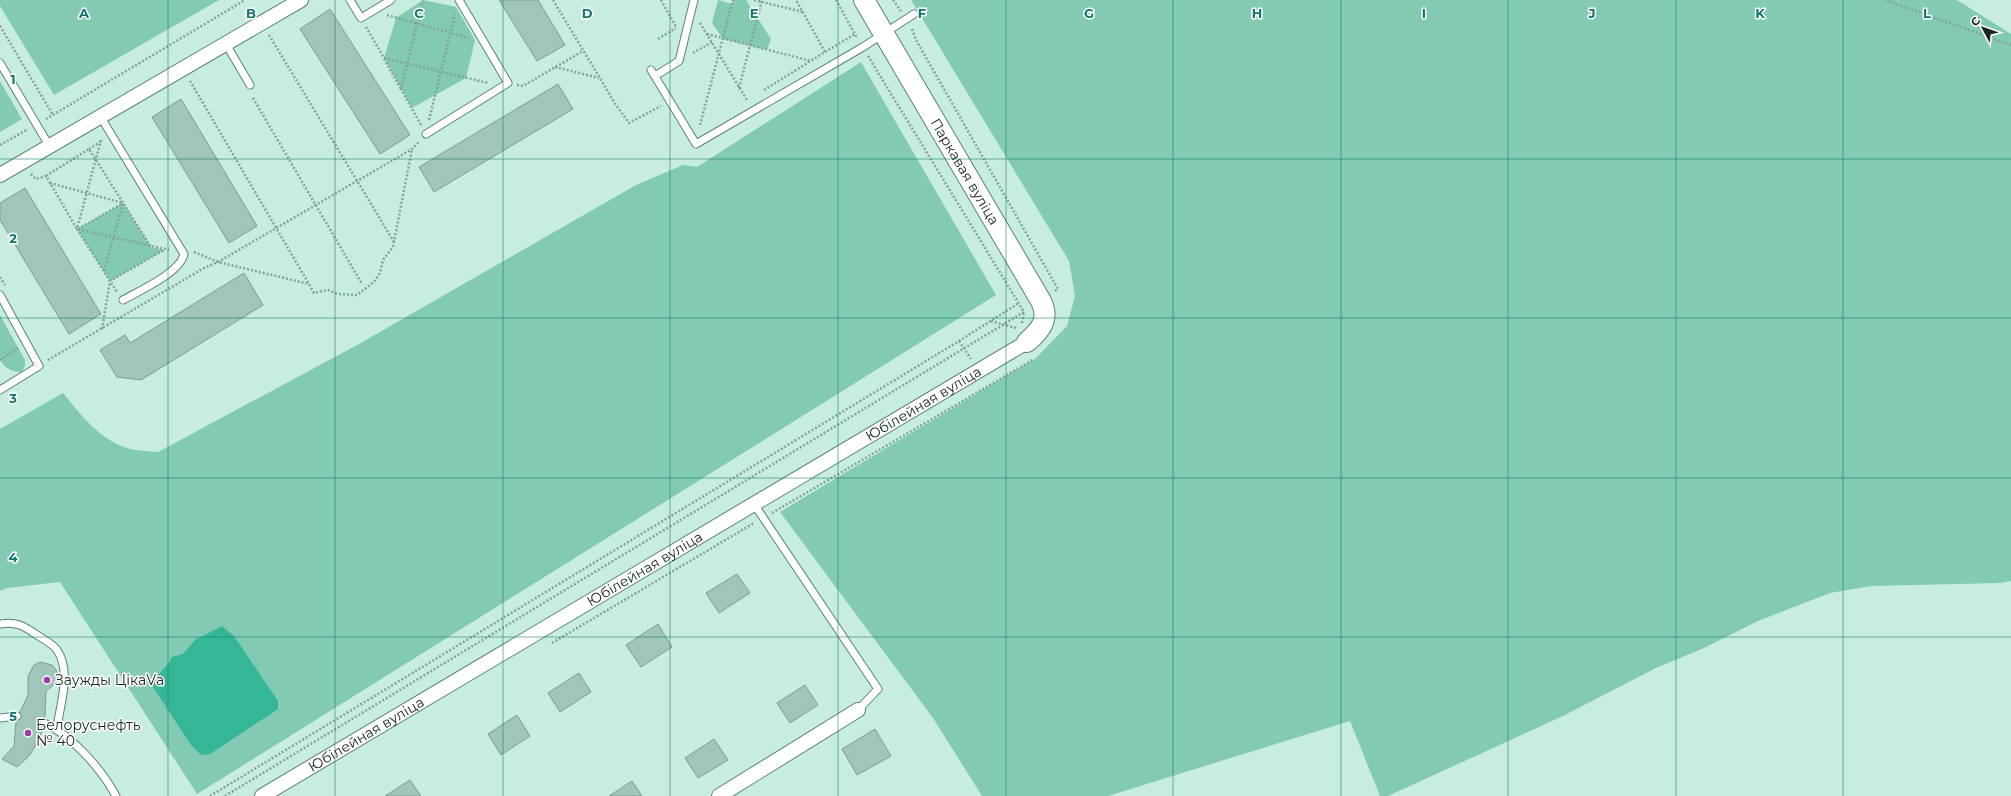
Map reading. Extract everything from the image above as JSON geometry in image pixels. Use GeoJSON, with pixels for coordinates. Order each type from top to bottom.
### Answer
{"type":"FeatureCollection","features":[{"type":"Feature","properties":{"kind":"street"},"geometry":{"type":"LineString","coordinates":[[0,175],[50,147],[103,121],[226,44],[301,0]]}},
{"type":"Feature","properties":{"kind":"street","name":"Паркавая вуліца"},"geometry":{"type":"LineString","coordinates":[[864,0],[1041,300],[1046,316],[1044,325],[1028,343]]}},
{"type":"Feature","properties":{"kind":"street","name":"Юбілейная вуліца"},"geometry":{"type":"LineString","coordinates":[[262,796],[978,371],[1028,343]]}},
{"type":"Feature","properties":{"kind":"street"},"geometry":{"type":"LineString","coordinates":[[720,796],[858,710]]}},
{"type":"Feature","properties":{"kind":"lane"},"geometry":{"type":"LineString","coordinates":[[350,0],[361,18],[391,0]]}},
{"type":"Feature","properties":{"kind":"lane"},"geometry":{"type":"LineString","coordinates":[[694,0],[679,61],[653,73],[696,144],[863,47],[914,14]]}},
{"type":"Feature","properties":{"kind":"lane"},"geometry":{"type":"LineString","coordinates":[[426,134],[505,84],[485,43],[458,3]]}},
{"type":"Feature","properties":{"kind":"lane"},"geometry":{"type":"LineString","coordinates":[[226,44],[250,85]]}},
{"type":"Feature","properties":{"kind":"lane"},"geometry":{"type":"LineString","coordinates":[[0,63],[50,147]]}},
{"type":"Feature","properties":{"kind":"lane"},"geometry":{"type":"LineString","coordinates":[[103,121],[184,254],[183,262],[173,271],[123,300]]}},
{"type":"Feature","properties":{"kind":"lane"},"geometry":{"type":"LineString","coordinates":[[0,296],[40,366],[0,390]]}},
{"type":"Feature","properties":{"kind":"lane"},"geometry":{"type":"LineString","coordinates":[[754,504],[878,689],[858,710]]}},
{"type":"Feature","properties":{"kind":"lane"},"geometry":{"type":"LineString","coordinates":[[0,624],[11,622],[24,625],[56,649],[63,662],[65,674],[57,728]]}},
{"type":"Feature","properties":{"kind":"lane"},"geometry":{"type":"LineString","coordinates":[[0,718],[17,716]]}},
{"type":"Feature","properties":{"kind":"lane"},"geometry":{"type":"LineString","coordinates":[[44,723],[57,728],[88,759],[108,782],[116,796]]}},
{"type":"Feature","properties":{"kind":"path"},"geometry":{"type":"LineString","coordinates":[[0,145],[245,0]]}},
{"type":"Feature","properties":{"kind":"path"},"geometry":{"type":"LineString","coordinates":[[401,89],[423,0]]}},
{"type":"Feature","properties":{"kind":"path"},"geometry":{"type":"LineString","coordinates":[[553,0],[583,51],[629,123],[670,101]]}},
{"type":"Feature","properties":{"kind":"path"},"geometry":{"type":"LineString","coordinates":[[660,0],[677,28]]}},
{"type":"Feature","properties":{"kind":"path"},"geometry":{"type":"LineString","coordinates":[[700,125],[733,0]]}},
{"type":"Feature","properties":{"kind":"path"},"geometry":{"type":"LineString","coordinates":[[754,0],[803,12]]}},
{"type":"Feature","properties":{"kind":"path"},"geometry":{"type":"LineString","coordinates":[[796,0],[826,52]]}},
{"type":"Feature","properties":{"kind":"path"},"geometry":{"type":"LineString","coordinates":[[225,796],[964,350],[1024,312],[855,34],[836,0]]}},
{"type":"Feature","properties":{"kind":"path"},"geometry":{"type":"LineString","coordinates":[[893,0],[906,19],[920,47],[1058,289],[1051,294]]}},
{"type":"Feature","properties":{"kind":"path"},"geometry":{"type":"LineString","coordinates":[[1885,0],[2011,45]]}},
{"type":"Feature","properties":{"kind":"path"},"geometry":{"type":"LineString","coordinates":[[739,88],[762,1]]}},
{"type":"Feature","properties":{"kind":"path"},"geometry":{"type":"LineString","coordinates":[[40,366],[204,268],[218,262],[412,149],[426,134],[458,3]]}},
{"type":"Feature","properties":{"kind":"path"},"geometry":{"type":"LineString","coordinates":[[692,9],[747,100]]}},
{"type":"Feature","properties":{"kind":"path"},"geometry":{"type":"LineString","coordinates":[[373,11],[485,43]]}},
{"type":"Feature","properties":{"kind":"path"},"geometry":{"type":"LineString","coordinates":[[361,18],[426,134]]}},
{"type":"Feature","properties":{"kind":"path"},"geometry":{"type":"LineString","coordinates":[[658,39],[689,21]]}},
{"type":"Feature","properties":{"kind":"path"},"geometry":{"type":"LineString","coordinates":[[0,26],[53,115]]}},
{"type":"Feature","properties":{"kind":"path"},"geometry":{"type":"LineString","coordinates":[[266,30],[358,180],[394,242]]}},
{"type":"Feature","properties":{"kind":"path"},"geometry":{"type":"LineString","coordinates":[[707,34],[811,61]]}},
{"type":"Feature","properties":{"kind":"path"},"geometry":{"type":"LineString","coordinates":[[759,92],[855,34]]}},
{"type":"Feature","properties":{"kind":"path"},"geometry":{"type":"LineString","coordinates":[[679,61],[712,42]]}},
{"type":"Feature","properties":{"kind":"path"},"geometry":{"type":"LineString","coordinates":[[384,58],[441,72],[523,86],[583,51]]}},
{"type":"Feature","properties":{"kind":"path"},"geometry":{"type":"LineString","coordinates":[[555,67],[600,78]]}},
{"type":"Feature","properties":{"kind":"path"},"geometry":{"type":"LineString","coordinates":[[187,77],[277,228],[314,294],[328,290],[338,294],[357,295],[374,282],[380,273],[383,260],[394,247],[412,149]]}},
{"type":"Feature","properties":{"kind":"path"},"geometry":{"type":"LineString","coordinates":[[741,104],[753,96]]}},
{"type":"Feature","properties":{"kind":"path"},"geometry":{"type":"LineString","coordinates":[[253,98],[362,284]]}},
{"type":"Feature","properties":{"kind":"path"},"geometry":{"type":"LineString","coordinates":[[78,229],[95,159],[101,142],[103,121]]}},
{"type":"Feature","properties":{"kind":"path"},"geometry":{"type":"LineString","coordinates":[[694,124],[705,126]]}},
{"type":"Feature","properties":{"kind":"path"},"geometry":{"type":"LineString","coordinates":[[20,165],[36,179],[46,176],[101,142]]}},
{"type":"Feature","properties":{"kind":"path"},"geometry":{"type":"LineString","coordinates":[[89,149],[151,247]]}},
{"type":"Feature","properties":{"kind":"path"},"geometry":{"type":"LineString","coordinates":[[46,176],[130,313]]}},
{"type":"Feature","properties":{"kind":"path"},"geometry":{"type":"LineString","coordinates":[[50,183],[123,203]]}},
{"type":"Feature","properties":{"kind":"path"},"geometry":{"type":"LineString","coordinates":[[78,229],[123,203]]}},
{"type":"Feature","properties":{"kind":"path"},"geometry":{"type":"LineString","coordinates":[[104,272],[123,203]]}},
{"type":"Feature","properties":{"kind":"path"},"geometry":{"type":"LineString","coordinates":[[78,229],[164,250],[194,252],[218,262],[309,284]]}},
{"type":"Feature","properties":{"kind":"path"},"geometry":{"type":"LineString","coordinates":[[190,246],[194,252]]}},
{"type":"Feature","properties":{"kind":"path"},"geometry":{"type":"LineString","coordinates":[[110,281],[164,250]]}},
{"type":"Feature","properties":{"kind":"path"},"geometry":{"type":"LineString","coordinates":[[102,329],[110,281]]}},
{"type":"Feature","properties":{"kind":"path"},"geometry":{"type":"LineString","coordinates":[[210,796],[959,341],[1019,303]]}},
{"type":"Feature","properties":{"kind":"path"},"geometry":{"type":"LineString","coordinates":[[545,647],[763,518],[1028,343],[1004,325],[991,321]]}},
{"type":"Feature","properties":{"kind":"path"},"geometry":{"type":"LineString","coordinates":[[0,360],[19,347],[15,341]]}},
{"type":"Feature","properties":{"kind":"path"},"geometry":{"type":"LineString","coordinates":[[959,341],[978,371]]}},
{"type":"Feature","properties":{"kind":"shaded area"},"geometry":{"type":"Polygon","coordinates":[[[0,0],[219,0],[54,95],[0,6],[0,0]]]}},
{"type":"Feature","properties":{"kind":"shaded area"},"geometry":{"type":"Polygon","coordinates":[[[423,0],[456,7],[475,40],[466,78],[412,108],[384,58],[396,18],[423,0]]]}},
{"type":"Feature","properties":{"kind":"shaded area"},"geometry":{"type":"Polygon","coordinates":[[[718,0],[732,4],[733,0],[746,0],[771,39],[767,50],[723,39],[712,23],[718,0]]]}},
{"type":"Feature","properties":{"kind":"shaded area"},"geometry":{"type":"Polygon","coordinates":[[[911,0],[1957,0],[2011,34],[2011,581],[2000,583],[1871,586],[1830,593],[1758,621],[1704,648],[1656,668],[1563,716],[1388,796],[1380,796],[1350,721],[1108,796],[982,796],[933,718],[780,512],[1036,358],[1067,326],[1075,296],[1069,261],[911,0]]]}},
{"type":"Feature","properties":{"kind":"shaded area"},"geometry":{"type":"Polygon","coordinates":[[[861,62],[996,295],[197,794],[60,582],[7,588],[0,591],[0,429],[63,393],[91,425],[108,439],[127,448],[158,452],[359,344],[636,185],[683,165],[697,167],[861,62]]]}},
{"type":"Feature","properties":{"kind":"shaded area"},"geometry":{"type":"Polygon","coordinates":[[[0,81],[22,119],[0,132],[0,81]]]}},
{"type":"Feature","properties":{"kind":"shaded area"},"geometry":{"type":"Polygon","coordinates":[[[123,203],[151,247],[164,250],[110,281],[77,229],[123,203]]]}},
{"type":"Feature","properties":{"kind":"shaded area"},"geometry":{"type":"Polygon","coordinates":[[[0,315],[25,360],[25,366],[22,372],[15,372],[3,365],[1,362],[0,315]]]}},
{"type":"Feature","properties":{"kind":"shaded area"},"geometry":{"type":"Polygon","coordinates":[[[222,626],[234,636],[278,701],[278,709],[210,754],[201,755],[191,745],[151,684],[172,657],[183,654],[195,640],[222,626]]]}},
{"type":"Feature","properties":{"kind":"building"},"geometry":{"type":"Polygon","coordinates":[[[499,0],[538,0],[565,45],[537,61],[499,0]]]}},
{"type":"Feature","properties":{"kind":"building"},"geometry":{"type":"Polygon","coordinates":[[[330,9],[410,135],[380,154],[300,29],[330,9]]]}},
{"type":"Feature","properties":{"kind":"building"},"geometry":{"type":"Polygon","coordinates":[[[558,84],[573,109],[434,192],[419,167],[558,84]]]}},
{"type":"Feature","properties":{"kind":"building"},"geometry":{"type":"Polygon","coordinates":[[[181,99],[257,226],[229,243],[152,117],[181,99]]]}},
{"type":"Feature","properties":{"kind":"building"},"geometry":{"type":"Polygon","coordinates":[[[25,188],[101,314],[69,334],[0,220],[0,203],[25,188]]]}},
{"type":"Feature","properties":{"kind":"building"},"geometry":{"type":"Polygon","coordinates":[[[244,273],[263,305],[141,380],[117,377],[100,350],[125,335],[130,343],[244,273]]]}},
{"type":"Feature","properties":{"kind":"building"},"geometry":{"type":"Polygon","coordinates":[[[737,574],[750,593],[719,613],[706,593],[737,574]]]}},
{"type":"Feature","properties":{"kind":"building"},"geometry":{"type":"Polygon","coordinates":[[[658,624],[672,647],[641,667],[626,645],[658,624]]]}},
{"type":"Feature","properties":{"kind":"building"},"geometry":{"type":"Polygon","coordinates":[[[40,662],[52,665],[56,670],[58,677],[56,683],[46,691],[45,718],[41,719],[39,723],[43,728],[39,740],[29,756],[17,767],[2,759],[14,746],[16,721],[21,718],[20,712],[28,695],[28,676],[34,665],[40,662]]]}},
{"type":"Feature","properties":{"kind":"building"},"geometry":{"type":"Polygon","coordinates":[[[579,673],[591,692],[560,712],[548,693],[579,673]]]}},
{"type":"Feature","properties":{"kind":"building"},"geometry":{"type":"Polygon","coordinates":[[[805,685],[818,705],[790,723],[777,703],[805,685]]]}},
{"type":"Feature","properties":{"kind":"building"},"geometry":{"type":"Polygon","coordinates":[[[517,715],[530,736],[501,755],[488,734],[517,715]]]}},
{"type":"Feature","properties":{"kind":"building"},"geometry":{"type":"Polygon","coordinates":[[[875,729],[891,756],[857,775],[842,749],[875,729]]]}},
{"type":"Feature","properties":{"kind":"building"},"geometry":{"type":"Polygon","coordinates":[[[714,739],[728,760],[698,778],[685,758],[714,739]]]}},
{"type":"Feature","properties":{"kind":"building"},"geometry":{"type":"Polygon","coordinates":[[[410,780],[421,796],[385,796],[410,780]]]}},
{"type":"Feature","properties":{"kind":"building"},"geometry":{"type":"Polygon","coordinates":[[[632,781],[642,796],[609,796],[632,781]]]}},
{"type":"Feature","properties":{"kind":"place","name":"Заужды ЦікаVа"},"geometry":{"type":"Point","coordinates":[47,680]}},
{"type":"Feature","properties":{"kind":"place","name":"Белоруснефть № 40"},"geometry":{"type":"Point","coordinates":[28,733]}}]}
